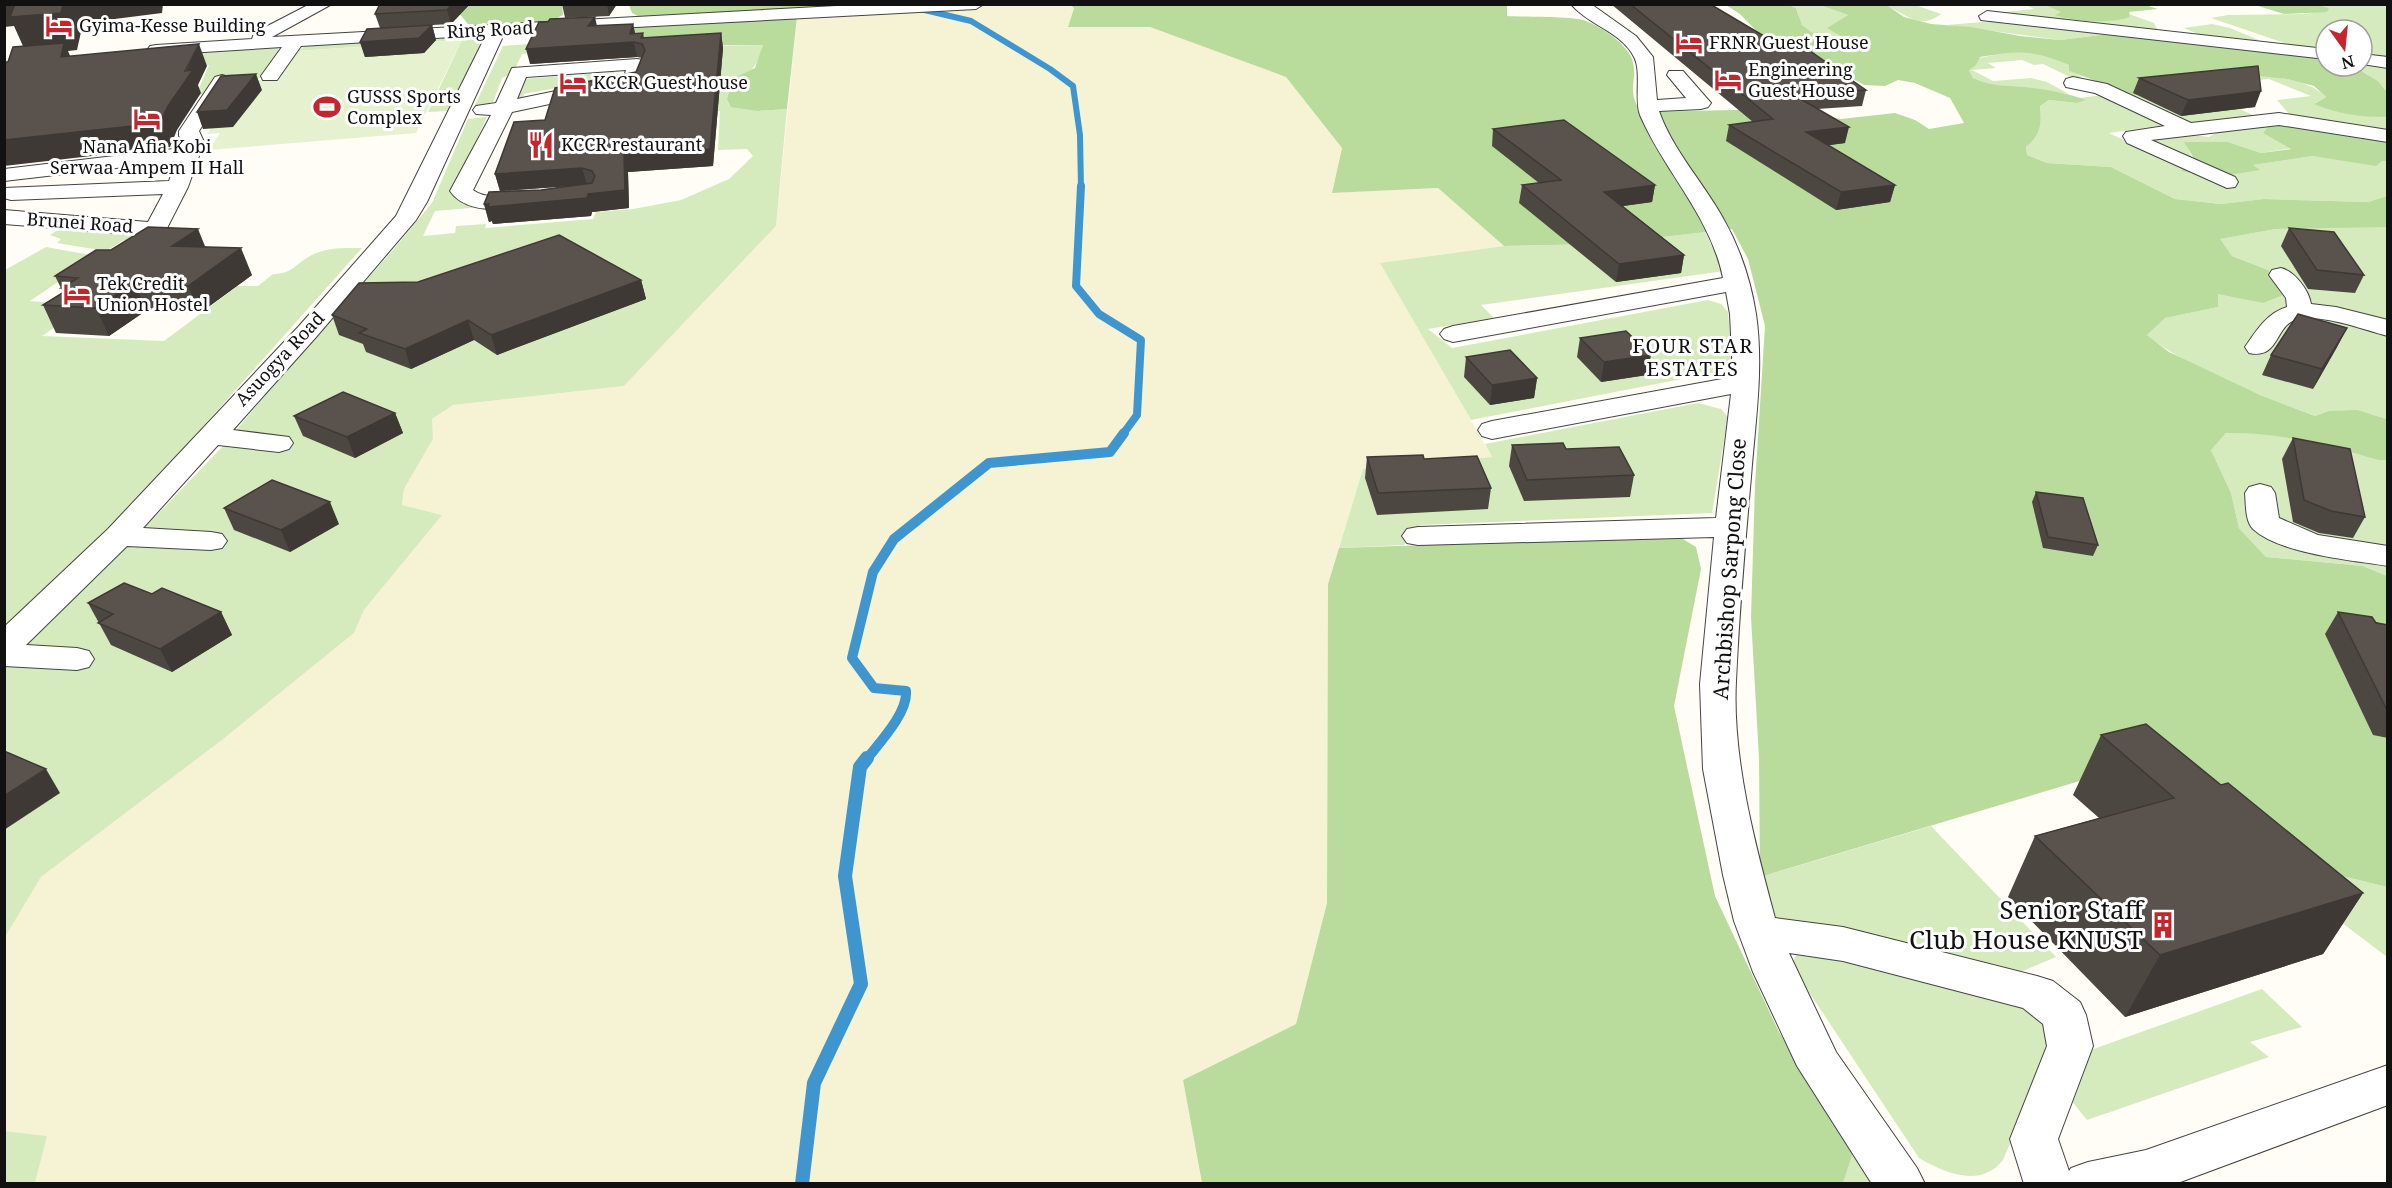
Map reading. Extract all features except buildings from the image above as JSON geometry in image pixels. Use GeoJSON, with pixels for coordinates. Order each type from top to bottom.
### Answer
{"type":"FeatureCollection","features":[{"type":"Feature","properties":{"kind":"street"},"geometry":{"type":"LineString","coordinates":[[247,43],[324,4]]}},
{"type":"Feature","properties":{"kind":"street","name":"Ring Road"},"geometry":{"type":"LineString","coordinates":[[141,51],[297,40],[976,4]]}},
{"type":"Feature","properties":{"kind":"street","name":"Archbishop Sarpong Close"},"geometry":{"type":"LineString","coordinates":[[1579,4],[1630,40],[1644,57],[1649,113],[1680,171],[1713,220],[1733,268],[1743,314],[1747,368],[1718,684],[1722,769],[1743,875],[1759,932],[1774,972],[1820,1066],[1900,1184]]}},
{"type":"Feature","properties":{"kind":"street"},"geometry":{"type":"LineString","coordinates":[[1987,16],[2137,35],[2191,38],[2314,52]]}},
{"type":"Feature","properties":{"kind":"street"},"geometry":{"type":"LineString","coordinates":[[2191,38],[2174,27],[2203,23]]}},
{"type":"Feature","properties":{"kind":"street"},"geometry":{"type":"LineString","coordinates":[[2233,26],[2295,49]]}},
{"type":"Feature","properties":{"kind":"street","name":"Asuogya Road"},"geometry":{"type":"LineString","coordinates":[[4,647],[119,536],[308,330],[405,220],[416,202],[497,30]]}},
{"type":"Feature","properties":{"kind":"street"},"geometry":{"type":"LineString","coordinates":[[270,76],[297,40]]}},
{"type":"Feature","properties":{"kind":"street"},"geometry":{"type":"LineString","coordinates":[[457,113],[504,108],[632,81],[638,64],[519,72],[504,108],[461,191],[467,198],[483,202],[552,197]]}},
{"type":"Feature","properties":{"kind":"street"},"geometry":{"type":"LineString","coordinates":[[1649,105],[1701,103],[1676,75]]}},
{"type":"Feature","properties":{"kind":"street"},"geometry":{"type":"LineString","coordinates":[[4,193],[177,187],[194,142],[189,136],[189,131],[222,81]]}},
{"type":"Feature","properties":{"kind":"street"},"geometry":{"type":"LineString","coordinates":[[2073,83],[2100,88],[2186,128]]}},
{"type":"Feature","properties":{"kind":"street"},"geometry":{"type":"LineString","coordinates":[[2227,182],[2134,139],[2133,136],[2272,114],[2388,136]]}},
{"type":"Feature","properties":{"kind":"street"},"geometry":{"type":"LineString","coordinates":[[4,175],[190,153]]}},
{"type":"Feature","properties":{"kind":"street","name":"Brunei Road"},"geometry":{"type":"LineString","coordinates":[[4,217],[156,229],[177,187]]}},
{"type":"Feature","properties":{"kind":"street"},"geometry":{"type":"LineString","coordinates":[[2281,275],[2298,297],[2300,311]]}},
{"type":"Feature","properties":{"kind":"street"},"geometry":{"type":"LineString","coordinates":[[1453,334],[1736,282]]}},
{"type":"Feature","properties":{"kind":"street"},"geometry":{"type":"LineString","coordinates":[[2258,347],[2284,316],[2300,311],[2317,312],[2388,328]]}},
{"type":"Feature","properties":{"kind":"street"},"geometry":{"type":"LineString","coordinates":[[1492,430],[1746,383]]}},
{"type":"Feature","properties":{"kind":"street"},"geometry":{"type":"LineString","coordinates":[[210,436],[279,443]]}},
{"type":"Feature","properties":{"kind":"street"},"geometry":{"type":"LineString","coordinates":[[2260,493],[2264,522],[2278,531],[2298,540],[2388,556]]}},
{"type":"Feature","properties":{"kind":"street"},"geometry":{"type":"LineString","coordinates":[[1418,536],[1731,527]]}},
{"type":"Feature","properties":{"kind":"street"},"geometry":{"type":"LineString","coordinates":[[119,536],[211,541]]}},
{"type":"Feature","properties":{"kind":"street"},"geometry":{"type":"LineString","coordinates":[[4,655],[77,659]]}},
{"type":"Feature","properties":{"kind":"street"},"geometry":{"type":"LineString","coordinates":[[1759,932],[1843,944],[1992,981],[2037,994],[2064,1016],[2070,1046],[2034,1139],[2049,1184]]}},
{"type":"Feature","properties":{"kind":"street"},"geometry":{"type":"LineString","coordinates":[[2088,1184],[2146,1172],[2388,1085]]}},
{"type":"Feature","properties":{"kind":"shaded area"},"geometry":{"type":"Polygon","coordinates":[[[902,4],[1071,4],[1074,7],[1068,27],[1150,27],[1286,77],[1342,148],[1332,193],[1438,188],[1504,246],[1381,263],[1492,457],[1363,469],[1328,584],[1327,903],[1296,1024],[1183,1080],[1202,1183],[35,1183],[47,1136],[5,1131],[4,937],[41,877],[222,740],[354,633],[364,610],[442,515],[402,505],[404,489],[433,439],[431,419],[453,405],[624,386],[776,226],[798,10],[902,4]]]}},
{"type":"Feature","properties":{"kind":"green space"},"geometry":{"type":"Polygon","coordinates":[[[469,4],[562,4],[563,15],[529,25],[468,24],[458,12],[469,4]]]}},
{"type":"Feature","properties":{"kind":"green space"},"geometry":{"type":"Polygon","coordinates":[[[629,5],[902,5],[644,19],[632,13],[629,5]]]}},
{"type":"Feature","properties":{"kind":"green space"},"geometry":{"type":"Polygon","coordinates":[[[1071,5],[1507,5],[1507,16],[1580,19],[1606,31],[1624,47],[1632,59],[1634,97],[1641,112],[1784,109],[1841,119],[1895,113],[1915,120],[1929,129],[1964,123],[1950,98],[1915,83],[1898,80],[1885,86],[1864,85],[1822,62],[1802,59],[1764,39],[1740,14],[1726,5],[1789,5],[1796,8],[1802,25],[1823,41],[1844,38],[1827,28],[1848,15],[1820,5],[1881,5],[1888,6],[1904,17],[1931,24],[1971,27],[2020,36],[2060,40],[2109,34],[2314,57],[2314,78],[2373,78],[2378,81],[2387,92],[2386,117],[2349,114],[2314,104],[2326,97],[2314,86],[2287,79],[2240,74],[2156,94],[2134,95],[2069,71],[2069,65],[2035,54],[2005,53],[1980,57],[1976,65],[1969,70],[1973,78],[1987,83],[2048,90],[2086,100],[2077,103],[2049,100],[2040,106],[2041,118],[2038,134],[2026,147],[2027,155],[2047,163],[2111,167],[2175,199],[2221,204],[2264,199],[2368,202],[2387,196],[2387,227],[2276,229],[2220,239],[2232,256],[2268,270],[2283,295],[2263,303],[2218,294],[2218,307],[2165,318],[2147,335],[2169,352],[2260,395],[2315,416],[2329,411],[2357,410],[2387,419],[2387,460],[2378,460],[2303,440],[2246,433],[2226,433],[2211,450],[2231,493],[2239,528],[2266,557],[2363,566],[2387,576],[2387,887],[2297,865],[2153,759],[1760,877],[1759,758],[1751,617],[1755,485],[1765,326],[1748,259],[1732,229],[1602,244],[1504,246],[1438,188],[1332,193],[1342,148],[1286,77],[1150,27],[1068,27],[1074,8],[1071,5]]]}},
{"type":"Feature","properties":{"kind":"green space"},"geometry":{"type":"Polygon","coordinates":[[[1789,5],[1820,5],[1848,15],[1828,28],[1845,38],[1816,38],[1802,26],[1796,8],[1789,5]]]}},
{"type":"Feature","properties":{"kind":"green space"},"geometry":{"type":"Polygon","coordinates":[[[1881,5],[1915,5],[1941,14],[1932,19],[1917,21],[1881,5]]]}},
{"type":"Feature","properties":{"kind":"green space"},"geometry":{"type":"Polygon","coordinates":[[[2026,5],[2045,5],[2062,12],[2057,14],[2065,18],[2082,21],[2080,25],[1994,13],[2034,9],[2026,5]]]}},
{"type":"Feature","properties":{"kind":"green space"},"geometry":{"type":"Polygon","coordinates":[[[2045,5],[2145,5],[2158,9],[2129,12],[2130,17],[2122,19],[2082,21],[2055,15],[2061,12],[2045,5]]]}},
{"type":"Feature","properties":{"kind":"green space"},"geometry":{"type":"Polygon","coordinates":[[[2255,5],[2319,5],[2329,8],[2327,12],[2284,14],[2255,5]]]}},
{"type":"Feature","properties":{"kind":"green space"},"geometry":{"type":"Polygon","coordinates":[[[2319,5],[2387,5],[2387,61],[2374,59],[2374,18],[2314,18],[2314,50],[2290,45],[2211,18],[2228,15],[2306,14],[2329,8],[2319,5]]]}},
{"type":"Feature","properties":{"kind":"green space"},"geometry":{"type":"Polygon","coordinates":[[[2129,14],[2154,23],[2157,29],[2155,32],[2104,28],[2104,23],[2084,21],[2130,17],[2129,14]]]}},
{"type":"Feature","properties":{"kind":"green space"},"geometry":{"type":"Polygon","coordinates":[[[797,17],[787,109],[758,111],[731,107],[727,99],[732,79],[755,68],[763,45],[622,46],[541,35],[506,37],[508,32],[797,17]]]}},
{"type":"Feature","properties":{"kind":"green space"},"geometry":{"type":"Polygon","coordinates":[[[1994,21],[2109,34],[2060,40],[1947,25],[1994,21]]]}},
{"type":"Feature","properties":{"kind":"green space"},"geometry":{"type":"Polygon","coordinates":[[[2212,24],[2230,28],[2261,41],[2200,35],[2184,28],[2212,24]]]}},
{"type":"Feature","properties":{"kind":"green space"},"geometry":{"type":"Polygon","coordinates":[[[476,34],[479,36],[480,45],[449,111],[428,112],[462,40],[297,51],[314,42],[476,34]]]}},
{"type":"Feature","properties":{"kind":"green space","name":"GUSSS Sports Complex"},"geometry":{"type":"Polygon","coordinates":[[[462,40],[416,133],[209,150],[220,133],[207,134],[240,81],[277,79],[297,51],[462,40]]]}},
{"type":"Feature","properties":{"kind":"green space"},"geometry":{"type":"Polygon","coordinates":[[[541,43],[538,52],[522,54],[513,73],[502,78],[493,102],[474,107],[503,46],[541,43]]]}},
{"type":"Feature","properties":{"kind":"green space"},"geometry":{"type":"Polygon","coordinates":[[[763,45],[755,66],[743,76],[726,80],[704,81],[721,46],[763,45]]]}},
{"type":"Feature","properties":{"kind":"green space"},"geometry":{"type":"Polygon","coordinates":[[[278,47],[278,53],[260,78],[237,80],[211,94],[196,95],[209,65],[5,86],[4,68],[81,59],[278,47]]]}},
{"type":"Feature","properties":{"kind":"green space"},"geometry":{"type":"Polygon","coordinates":[[[2020,50],[2047,55],[2069,65],[2070,71],[2083,77],[2072,78],[2043,64],[2034,65],[2022,60],[1988,63],[1996,68],[1972,70],[1993,81],[2031,78],[2047,82],[2069,94],[2025,87],[1992,86],[1973,78],[1969,70],[1979,58],[2020,50]]]}},
{"type":"Feature","properties":{"kind":"green space"},"geometry":{"type":"Polygon","coordinates":[[[2374,64],[2387,66],[2387,92],[2373,78],[2374,64]]]}},
{"type":"Feature","properties":{"kind":"green space"},"geometry":{"type":"Polygon","coordinates":[[[614,72],[613,77],[524,94],[522,102],[514,99],[523,79],[614,72]]]}},
{"type":"Feature","properties":{"kind":"green space"},"geometry":{"type":"Polygon","coordinates":[[[2240,74],[2297,81],[2326,97],[2315,103],[2386,117],[2387,115],[2387,132],[2290,115],[2277,100],[2311,96],[2269,79],[2190,86],[2255,116],[2203,124],[2183,123],[2116,90],[2134,95],[2156,94],[2240,74]]]}},
{"type":"Feature","properties":{"kind":"green space"},"geometry":{"type":"Polygon","coordinates":[[[729,91],[727,99],[758,111],[787,109],[776,226],[624,386],[453,405],[432,419],[433,439],[404,489],[402,505],[442,515],[364,610],[354,633],[222,740],[41,877],[5,937],[5,662],[100,574],[225,444],[276,382],[393,250],[432,203],[468,119],[487,117],[454,190],[455,198],[465,205],[493,206],[435,211],[423,236],[455,233],[456,226],[486,224],[485,228],[593,219],[596,212],[633,209],[681,200],[729,179],[753,156],[747,149],[718,150],[720,111],[682,113],[683,95],[729,91]]]}},
{"type":"Feature","properties":{"kind":"green space"},"geometry":{"type":"Polygon","coordinates":[[[2103,95],[2165,125],[2109,133],[2157,156],[2259,170],[2252,165],[2313,156],[2387,161],[2387,196],[2368,202],[2264,199],[2221,204],[2175,199],[2111,167],[2047,163],[2027,155],[2026,147],[2038,134],[2041,118],[2040,106],[2049,100],[2077,103],[2085,100],[2079,98],[2103,95]]]}},
{"type":"Feature","properties":{"kind":"green space"},"geometry":{"type":"Polygon","coordinates":[[[2269,125],[2316,128],[2387,139],[2387,161],[2382,161],[2376,166],[2313,156],[2253,165],[2260,170],[2216,177],[2181,171],[2193,157],[2184,142],[2228,142],[2261,153],[2291,149],[2263,133],[2269,125]]]}},
{"type":"Feature","properties":{"kind":"green space"},"geometry":{"type":"Polygon","coordinates":[[[2268,126],[2263,133],[2292,148],[2261,153],[2228,142],[2185,142],[2192,158],[2162,149],[2147,137],[2185,134],[2209,137],[2219,131],[2268,126]]]}},
{"type":"Feature","properties":{"kind":"green space"},"geometry":{"type":"Polygon","coordinates":[[[64,226],[153,234],[144,241],[124,240],[106,251],[57,243],[61,239],[50,235],[64,226]]]}},
{"type":"Feature","properties":{"kind":"green space"},"geometry":{"type":"Polygon","coordinates":[[[2387,227],[2387,419],[2351,411],[2315,416],[2206,372],[2185,361],[2147,335],[2164,318],[2218,307],[2217,293],[2263,303],[2268,270],[2232,256],[2219,239],[2276,229],[2387,227]]]}},
{"type":"Feature","properties":{"kind":"green space"},"geometry":{"type":"Polygon","coordinates":[[[1705,232],[1724,271],[1481,305],[1494,318],[1428,329],[1452,348],[1708,300],[1721,304],[1728,312],[1733,369],[1471,420],[1380,263],[1504,246],[1602,244],[1705,232]]]}},
{"type":"Feature","properties":{"kind":"green space"},"geometry":{"type":"Polygon","coordinates":[[[46,247],[96,256],[30,301],[85,306],[42,336],[164,341],[235,288],[197,286],[258,286],[273,274],[289,271],[316,253],[335,249],[362,248],[124,515],[5,626],[5,270],[46,247]]]}},
{"type":"Feature","properties":{"kind":"green space"},"geometry":{"type":"Polygon","coordinates":[[[1698,403],[1721,409],[1728,417],[1712,513],[1420,525],[1404,545],[1339,548],[1363,469],[1492,457],[1485,444],[1698,403]]]}},
{"type":"Feature","properties":{"kind":"green space"},"geometry":{"type":"Polygon","coordinates":[[[2261,432],[2320,443],[2378,460],[2387,460],[2387,576],[2363,566],[2266,557],[2239,528],[2231,493],[2211,450],[2226,433],[2261,432]]]}},
{"type":"Feature","properties":{"kind":"green space"},"geometry":{"type":"Polygon","coordinates":[[[1678,536],[1696,547],[1701,569],[1674,706],[1715,896],[1779,1032],[1854,1150],[1843,1183],[1202,1183],[1183,1080],[1296,1024],[1327,903],[1328,584],[1339,548],[1678,536]]]}},
{"type":"Feature","properties":{"kind":"green space"},"geometry":{"type":"Polygon","coordinates":[[[1931,826],[2056,957],[2018,973],[1775,927],[1760,877],[1931,826]]]}},
{"type":"Feature","properties":{"kind":"green space"},"geometry":{"type":"Polygon","coordinates":[[[2297,865],[2387,887],[2387,957],[2280,876],[2297,865]]]}},
{"type":"Feature","properties":{"kind":"green space"},"geometry":{"type":"Polygon","coordinates":[[[1814,947],[2013,996],[2043,1021],[2050,1050],[2003,1160],[1994,1169],[1984,1174],[1963,1176],[1940,1169],[1919,1158],[1795,971],[1792,962],[1797,954],[1814,947]]]}},
{"type":"Feature","properties":{"kind":"green space"},"geometry":{"type":"Polygon","coordinates":[[[2262,989],[2302,1027],[2250,1042],[2269,1057],[2087,1120],[2063,1090],[2085,1052],[2262,989]]]}},
{"type":"Feature","properties":{"kind":"green space"},"geometry":{"type":"Polygon","coordinates":[[[5,1131],[47,1136],[35,1183],[5,1183],[5,1131]]]}},
{"type":"Feature","properties":{"kind":"green space"},"geometry":{"type":"Polygon","coordinates":[[[1854,1150],[1876,1183],[1843,1183],[1854,1150]]]}},
{"type":"Feature","properties":{"kind":"waterway"},"geometry":{"type":"LineString","coordinates":[[912,7],[971,21],[1050,69],[1073,86],[1080,135],[1081,187]]}},
{"type":"Feature","properties":{"kind":"waterway"},"geometry":{"type":"LineString","coordinates":[[1081,187],[1076,286],[1099,314],[1141,340],[1137,415],[1123,434]]}},
{"type":"Feature","properties":{"kind":"waterway"},"geometry":{"type":"LineString","coordinates":[[866,760],[898,718],[905,700],[906,691],[874,688],[852,658],[873,572],[894,539],[989,463],[1110,452],[1124,433]]}},
{"type":"Feature","properties":{"kind":"waterway"},"geometry":{"type":"LineString","coordinates":[[802,1184],[814,1083],[861,984],[845,876],[860,767],[867,758]]}},
{"type":"Feature","properties":{"kind":"place","name":"Gyima-Kesse Building"},"geometry":{"type":"Point","coordinates":[59,26]}},
{"type":"Feature","properties":{"kind":"place","name":"FRNR Guest House"},"geometry":{"type":"Point","coordinates":[1689,43]}},
{"type":"Feature","properties":{"kind":"place","name":"Engineering Guest House"},"geometry":{"type":"Point","coordinates":[1728,80]}},
{"type":"Feature","properties":{"kind":"place","name":"KCCR Guest house"},"geometry":{"type":"Point","coordinates":[573,83]}},
{"type":"Feature","properties":{"kind":"place","name":"GUSSS Sports Complex"},"geometry":{"type":"Point","coordinates":[327,107]}},
{"type":"Feature","properties":{"kind":"place","name":"Nana Afia Kobi Serwaa Ampem II Hall"},"geometry":{"type":"Point","coordinates":[147,119]}},
{"type":"Feature","properties":{"kind":"place","name":"KCCR restaurant"},"geometry":{"type":"Point","coordinates":[541,145]}},
{"type":"Feature","properties":{"kind":"place","name":"Tek Credit Union Hostel"},"geometry":{"type":"Point","coordinates":[77,294]}},
{"type":"Feature","properties":{"kind":"place","name":"Senior Staff Club House KNUST"},"geometry":{"type":"Point","coordinates":[2163,925]}},
{"type":"Feature","properties":{"kind":"district","name":"FOUR STAR ESTATES"},"geometry":{"type":"Point","coordinates":[1693,358]}}]}
